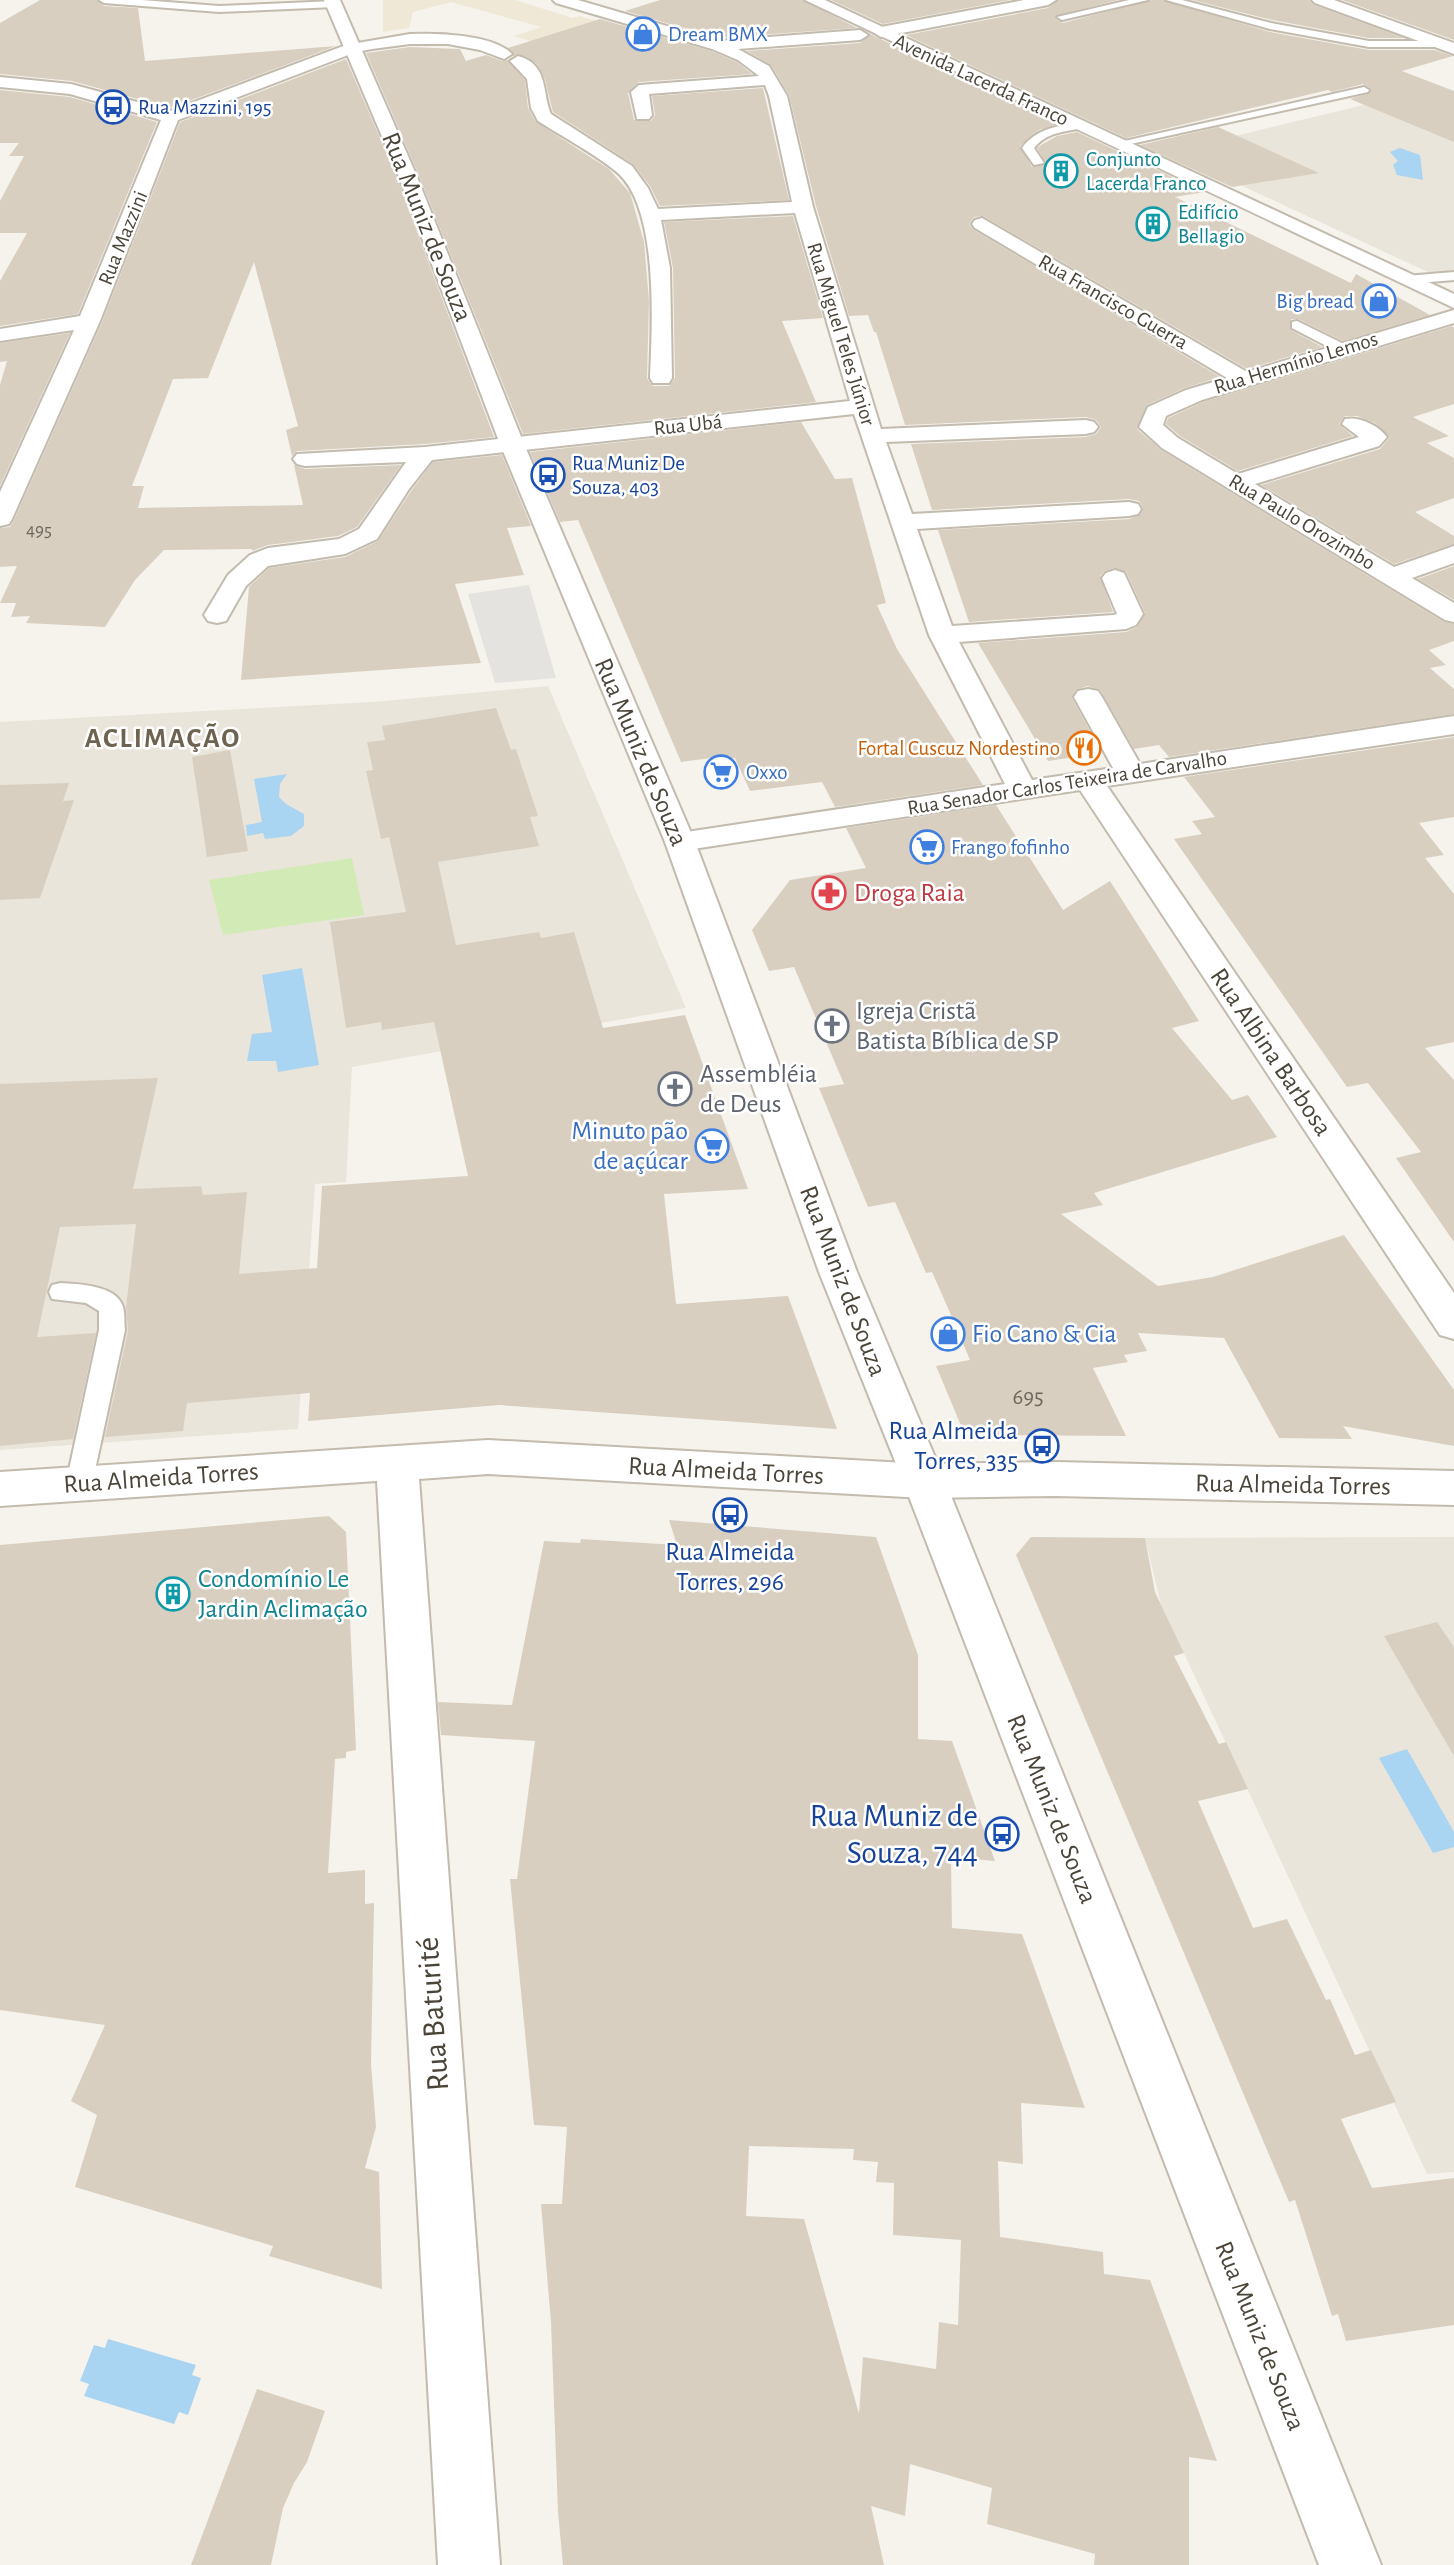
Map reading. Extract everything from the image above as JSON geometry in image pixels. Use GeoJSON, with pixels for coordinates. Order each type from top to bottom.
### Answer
{"type":"FeatureCollection","features":[{"type":"Feature","properties":{"kind":"street"},"geometry":{"type":"LineString","coordinates":[[561,0],[718,46],[755,63],[771,80]]}},
{"type":"Feature","properties":{"kind":"street","name":"Avenida Lacerda Franco"},"geometry":{"type":"LineString","coordinates":[[813,0],[1454,302]]}},
{"type":"Feature","properties":{"kind":"street"},"geometry":{"type":"LineString","coordinates":[[881,32],[1048,0]]}},
{"type":"Feature","properties":{"kind":"street"},"geometry":{"type":"LineString","coordinates":[[1320,0],[1446,46]]}},
{"type":"Feature","properties":{"kind":"street","name":"Rua Muniz de Souza"},"geometry":{"type":"LineString","coordinates":[[334,2],[406,172],[512,444],[680,842],[838,1272],[925,1481],[1350,2565]]}},
{"type":"Feature","properties":{"kind":"street"},"geometry":{"type":"LineString","coordinates":[[718,46],[860,35]]}},
{"type":"Feature","properties":{"kind":"street"},"geometry":{"type":"LineString","coordinates":[[0,82],[71,89],[171,117],[352,48],[400,40],[442,38],[474,42],[511,57],[538,79],[541,88],[539,108],[544,117],[633,178],[650,215],[661,268],[662,378]]}},
{"type":"Feature","properties":{"kind":"street"},"geometry":{"type":"LineString","coordinates":[[643,115],[639,92],[645,89],[771,80]]}},
{"type":"Feature","properties":{"kind":"street","name":"Rua Miguel Teles Júnior"},"geometry":{"type":"LineString","coordinates":[[771,80],[778,96],[803,207],[872,436],[919,575],[942,635],[1023,790]]}},
{"type":"Feature","properties":{"kind":"street","name":"Rua Mazzini"},"geometry":{"type":"LineString","coordinates":[[0,519],[89,321],[171,117]]}},
{"type":"Feature","properties":{"kind":"street"},"geometry":{"type":"LineString","coordinates":[[650,215],[803,207]]}},
{"type":"Feature","properties":{"kind":"street","name":"Rua Francisco Guerra"},"geometry":{"type":"LineString","coordinates":[[982,224],[1244,379]]}},
{"type":"Feature","properties":{"kind":"street","name":"Rua Hermínio Lemos"},"geometry":{"type":"LineString","coordinates":[[1151,427],[1156,412],[1171,404],[1244,379],[1454,316]]}},
{"type":"Feature","properties":{"kind":"street"},"geometry":{"type":"LineString","coordinates":[[0,335],[89,321]]}},
{"type":"Feature","properties":{"kind":"street","name":"Rua Ubá"},"geometry":{"type":"LineString","coordinates":[[305,459],[425,454],[864,406]]}},
{"type":"Feature","properties":{"kind":"street"},"geometry":{"type":"LineString","coordinates":[[1235,482],[1371,441],[1375,437],[1353,424]]}},
{"type":"Feature","properties":{"kind":"street"},"geometry":{"type":"LineString","coordinates":[[872,436],[1086,427]]}},
{"type":"Feature","properties":{"kind":"street","name":"Rua Paulo Orozimbo"},"geometry":{"type":"LineString","coordinates":[[1151,427],[1170,443],[1454,614]]}},
{"type":"Feature","properties":{"kind":"street"},"geometry":{"type":"LineString","coordinates":[[217,615],[242,573],[257,560],[268,556],[345,546],[368,534],[399,486],[425,454]]}},
{"type":"Feature","properties":{"kind":"street"},"geometry":{"type":"LineString","coordinates":[[903,522],[1129,509]]}},
{"type":"Feature","properties":{"kind":"street"},"geometry":{"type":"LineString","coordinates":[[1392,576],[1454,554]]}},
{"type":"Feature","properties":{"kind":"street"},"geometry":{"type":"LineString","coordinates":[[942,635],[1117,623],[1130,614],[1115,578]]}},
{"type":"Feature","properties":{"kind":"street"},"geometry":{"type":"LineString","coordinates":[[1088,697],[1131,774]]}},
{"type":"Feature","properties":{"kind":"street","name":"Rua Senador Carlos Teixeira de Carvalho"},"geometry":{"type":"LineString","coordinates":[[680,842],[1454,725]]}},
{"type":"Feature","properties":{"kind":"street","name":"Rua Albina Barbosa"},"geometry":{"type":"LineString","coordinates":[[1088,780],[1454,1324]]}},
{"type":"Feature","properties":{"kind":"street","name":"Rua Almeida Torres"},"geometry":{"type":"LineString","coordinates":[[0,1489],[488,1457],[925,1481],[1056,1479],[1454,1488]]}},
{"type":"Feature","properties":{"kind":"street","name":"Rua Baturité"},"geometry":{"type":"LineString","coordinates":[[397,1462],[469,2565]]}},
{"type":"Feature","properties":{"kind":"lane"},"geometry":{"type":"LineString","coordinates":[[104,0],[219,9],[334,2]]}},
{"type":"Feature","properties":{"kind":"lane"},"geometry":{"type":"LineString","coordinates":[[1062,17],[1143,0]]}},
{"type":"Feature","properties":{"kind":"lane"},"geometry":{"type":"LineString","coordinates":[[1171,0],[1270,26],[1369,44],[1446,46]]}},
{"type":"Feature","properties":{"kind":"lane"},"geometry":{"type":"LineString","coordinates":[[1117,144],[1364,90]]}},
{"type":"Feature","properties":{"kind":"lane"},"geometry":{"type":"LineString","coordinates":[[1038,163],[1028,148],[1035,138],[1055,130],[1079,126]]}},
{"type":"Feature","properties":{"kind":"lane"},"geometry":{"type":"LineString","coordinates":[[1406,280],[1454,276]]}},
{"type":"Feature","properties":{"kind":"lane"},"geometry":{"type":"LineString","coordinates":[[1297,325],[1343,349]]}},
{"type":"Feature","properties":{"kind":"lane"},"geometry":{"type":"LineString","coordinates":[[61,1292],[91,1294],[111,1307],[112,1330],[79,1484]]}},
{"type":"Feature","properties":{"kind":"shaded area"},"geometry":{"type":"Polygon","coordinates":[[[383,0],[515,0],[573,18],[579,16],[608,24],[543,45],[514,36],[541,27],[451,2],[413,12],[409,28],[383,32],[383,0]]]}},
{"type":"Feature","properties":{"kind":"shaded area"},"geometry":{"type":"Polygon","coordinates":[[[1438,87],[1454,94],[1454,272],[1430,273],[1169,152],[1438,87]]]}},
{"type":"Feature","properties":{"kind":"shaded area"},"geometry":{"type":"Polygon","coordinates":[[[529,585],[556,678],[495,683],[468,594],[529,585]]]}},
{"type":"Feature","properties":{"kind":"shaded area"},"geometry":{"type":"Polygon","coordinates":[[[548,686],[686,1008],[352,1067],[346,1182],[315,1184],[298,1429],[0,1450],[0,722],[372,702],[548,686]]]}},
{"type":"Feature","properties":{"kind":"shaded area"},"geometry":{"type":"Polygon","coordinates":[[[1454,1537],[1454,2172],[1427,2174],[1161,1604],[1145,1538],[1454,1537]]]}},
{"type":"Feature","properties":{"kind":"green space"},"geometry":{"type":"Polygon","coordinates":[[[352,858],[364,915],[223,935],[209,880],[352,858]]]}},
{"type":"Feature","properties":{"kind":"water"},"geometry":{"type":"Polygon","coordinates":[[[1400,148],[1420,155],[1423,180],[1397,175],[1393,165],[1398,161],[1390,152],[1400,148]]]}},
{"type":"Feature","properties":{"kind":"water"},"geometry":{"type":"Polygon","coordinates":[[[287,774],[280,784],[279,797],[304,814],[304,826],[291,836],[265,839],[263,833],[247,836],[246,825],[262,822],[254,779],[287,774]]]}},
{"type":"Feature","properties":{"kind":"water"},"geometry":{"type":"Polygon","coordinates":[[[302,968],[319,1065],[278,1072],[276,1061],[247,1061],[252,1034],[272,1032],[262,975],[302,968]]]}},
{"type":"Feature","properties":{"kind":"water"},"geometry":{"type":"Polygon","coordinates":[[[1407,1749],[1454,1832],[1454,1847],[1433,1853],[1379,1758],[1407,1749]]]}},
{"type":"Feature","properties":{"kind":"water"},"geometry":{"type":"Polygon","coordinates":[[[108,2339],[196,2365],[192,2375],[201,2378],[188,2415],[179,2412],[174,2424],[84,2396],[89,2384],[80,2381],[94,2345],[105,2348],[108,2339]]]}},
{"type":"Feature","properties":{"kind":"building"},"geometry":{"type":"Polygon","coordinates":[[[40,0],[97,0],[104,6],[138,8],[145,61],[336,46],[170,108],[72,81],[0,74],[0,23],[40,0]]]}},
{"type":"Feature","properties":{"kind":"building"},"geometry":{"type":"Polygon","coordinates":[[[660,0],[803,0],[857,28],[718,38],[625,11],[660,0]]]}},
{"type":"Feature","properties":{"kind":"building"},"geometry":{"type":"Polygon","coordinates":[[[831,0],[1010,0],[883,24],[831,0]]]}},
{"type":"Feature","properties":{"kind":"building"},"geometry":{"type":"Polygon","coordinates":[[[1058,0],[1118,0],[1055,16],[1063,23],[1151,0],[1163,0],[1270,32],[1369,50],[1434,50],[1453,56],[1402,71],[1454,91],[1454,142],[1350,99],[1370,93],[1370,88],[1363,84],[1126,138],[906,35],[1048,8],[1058,0]]]}},
{"type":"Feature","properties":{"kind":"building"},"geometry":{"type":"Polygon","coordinates":[[[1192,0],[1309,0],[1314,5],[1404,38],[1369,38],[1272,20],[1192,0]]]}},
{"type":"Feature","properties":{"kind":"building"},"geometry":{"type":"Polygon","coordinates":[[[1342,0],[1454,0],[1454,40],[1342,0]]]}},
{"type":"Feature","properties":{"kind":"building"},"geometry":{"type":"Polygon","coordinates":[[[600,19],[711,51],[737,62],[752,74],[639,82],[628,93],[634,120],[651,121],[655,115],[652,96],[763,88],[789,200],[660,206],[650,186],[633,164],[553,112],[545,80],[537,64],[519,54],[514,56],[508,48],[600,19]]]}},
{"type":"Feature","properties":{"kind":"building"},"geometry":{"type":"Polygon","coordinates":[[[870,34],[1059,124],[1039,130],[1020,146],[1032,167],[1046,164],[1037,148],[1057,136],[1077,132],[1204,192],[1175,197],[1351,283],[1356,274],[1430,315],[1343,341],[1298,319],[1291,319],[1291,330],[1322,347],[1247,369],[983,216],[974,217],[969,224],[974,230],[1220,377],[1185,388],[1147,405],[1137,429],[1161,450],[1444,622],[1454,624],[1454,641],[1429,650],[1446,665],[1430,668],[1454,689],[1454,714],[1169,757],[1159,745],[1134,749],[1100,690],[1087,686],[1076,690],[1072,698],[1102,753],[1048,761],[978,643],[1126,632],[1137,627],[1145,613],[1126,572],[1114,568],[1100,576],[1113,612],[969,622],[938,530],[1129,519],[1140,515],[1143,508],[1139,501],[1129,499],[932,510],[911,444],[1086,437],[1096,434],[1101,427],[1096,420],[1086,417],[905,425],[876,332],[868,315],[849,316],[816,206],[789,95],[771,65],[747,51],[860,43],[870,34]]]}},
{"type":"Feature","properties":{"kind":"building"},"geometry":{"type":"Polygon","coordinates":[[[410,47],[460,49],[466,61],[486,55],[508,60],[525,80],[528,108],[536,122],[609,169],[630,193],[644,242],[649,301],[647,378],[653,386],[669,386],[675,378],[673,268],[664,222],[793,216],[823,318],[782,321],[816,402],[523,434],[417,171],[366,53],[410,47]]]}},
{"type":"Feature","properties":{"kind":"building"},"geometry":{"type":"Polygon","coordinates":[[[346,59],[395,173],[494,437],[297,451],[292,456],[286,430],[298,426],[254,262],[208,378],[173,379],[132,486],[144,486],[138,508],[303,505],[294,465],[305,469],[401,465],[357,527],[338,536],[268,545],[252,551],[164,550],[135,580],[105,627],[26,623],[30,616],[11,617],[16,603],[0,603],[17,566],[0,567],[0,528],[10,527],[14,520],[102,322],[180,122],[346,59]]]}},
{"type":"Feature","properties":{"kind":"building"},"geometry":{"type":"Polygon","coordinates":[[[0,90],[70,97],[157,122],[78,314],[0,326],[0,281],[27,233],[0,233],[0,201],[24,156],[9,156],[19,143],[0,143],[0,90]]]}},
{"type":"Feature","properties":{"kind":"building"},"geometry":{"type":"Polygon","coordinates":[[[1218,127],[1319,173],[1232,187],[1140,145],[1218,127]]]}},
{"type":"Feature","properties":{"kind":"building"},"geometry":{"type":"Polygon","coordinates":[[[1452,326],[1454,404],[1413,417],[1449,436],[1427,443],[1454,458],[1454,498],[1415,512],[1454,536],[1454,544],[1394,564],[1261,485],[1380,449],[1390,437],[1375,423],[1357,416],[1345,416],[1339,424],[1353,436],[1238,471],[1180,436],[1166,424],[1168,418],[1203,402],[1452,326]]]}},
{"type":"Feature","properties":{"kind":"building"},"geometry":{"type":"Polygon","coordinates":[[[70,333],[0,486],[0,385],[7,361],[0,362],[0,343],[70,333]]]}},
{"type":"Feature","properties":{"kind":"building"},"geometry":{"type":"Polygon","coordinates":[[[801,422],[835,479],[852,478],[886,603],[877,605],[897,649],[983,785],[835,807],[822,782],[750,791],[735,758],[719,760],[718,757],[681,762],[578,520],[560,522],[530,452],[801,422]]]}},
{"type":"Feature","properties":{"kind":"building"},"geometry":{"type":"Polygon","coordinates":[[[502,455],[531,526],[507,528],[524,575],[455,584],[481,663],[241,680],[249,587],[269,568],[345,557],[378,541],[433,462],[502,455]]]}},
{"type":"Feature","properties":{"kind":"building"},"geometry":{"type":"Polygon","coordinates":[[[1454,566],[1454,600],[1418,579],[1454,566]]]}},
{"type":"Feature","properties":{"kind":"building"},"geometry":{"type":"Polygon","coordinates":[[[496,708],[511,750],[516,749],[538,816],[530,817],[539,846],[438,862],[456,945],[539,932],[541,938],[574,932],[603,1028],[685,1015],[748,1189],[664,1194],[676,1304],[788,1296],[837,1429],[499,1405],[308,1421],[310,1393],[187,1403],[183,1431],[105,1437],[128,1331],[126,1307],[136,1224],[60,1227],[37,1337],[96,1333],[73,1439],[0,1446],[0,1084],[158,1078],[133,1189],[201,1186],[203,1195],[247,1192],[239,1274],[317,1268],[322,1186],[468,1176],[434,1022],[382,1030],[381,1022],[346,1028],[330,922],[406,912],[389,837],[381,839],[366,771],[373,770],[367,742],[385,740],[382,726],[496,708]]]}},
{"type":"Feature","properties":{"kind":"building"},"geometry":{"type":"Polygon","coordinates":[[[1454,737],[1454,817],[1419,823],[1444,855],[1425,858],[1454,894],[1454,1042],[1425,1048],[1454,1080],[1454,1242],[1396,1158],[1421,1152],[1368,1083],[1347,1087],[1174,839],[1202,834],[1192,821],[1215,817],[1184,777],[1454,737]]]}},
{"type":"Feature","properties":{"kind":"building"},"geometry":{"type":"Polygon","coordinates":[[[230,750],[248,851],[207,857],[192,757],[230,750]]]}},
{"type":"Feature","properties":{"kind":"building"},"geometry":{"type":"Polygon","coordinates":[[[69,783],[63,801],[74,800],[40,898],[0,900],[0,785],[69,783]]]}},
{"type":"Feature","properties":{"kind":"building"},"geometry":{"type":"Polygon","coordinates":[[[996,805],[1063,910],[1110,881],[1199,1021],[1172,1028],[1232,1100],[1248,1095],[1277,1137],[1094,1193],[1103,1205],[1061,1214],[1158,1286],[1213,1277],[1344,1235],[1454,1390],[1454,1446],[1343,1426],[1352,1439],[1279,1438],[1224,1338],[1138,1333],[1147,1351],[1124,1355],[1128,1362],[1093,1368],[1126,1436],[974,1435],[962,1428],[936,1366],[970,1360],[932,1272],[926,1273],[895,1202],[868,1207],[819,1088],[844,1084],[794,967],[769,971],[752,930],[790,880],[866,868],[846,828],[996,805]]]}},
{"type":"Feature","properties":{"kind":"building"},"geometry":{"type":"Polygon","coordinates":[[[329,1516],[346,1532],[356,1750],[346,1752],[346,1758],[335,1759],[328,1873],[365,1870],[365,1904],[374,1903],[371,2064],[376,2127],[365,2168],[379,2172],[382,2289],[269,2256],[273,2246],[75,2187],[97,2115],[71,2101],[105,2025],[0,2010],[0,1545],[329,1516]]]}},
{"type":"Feature","properties":{"kind":"building"},"geometry":{"type":"Polygon","coordinates":[[[669,1520],[876,1537],[918,1655],[918,1739],[952,1741],[995,1861],[951,1857],[952,1928],[1022,1934],[1085,2108],[1021,2103],[1023,2164],[998,2161],[1000,2237],[1103,2252],[1104,2274],[1150,2280],[1217,2461],[1189,2457],[1189,2565],[1094,2565],[1095,2554],[987,2524],[992,2488],[910,2464],[905,2516],[871,2506],[884,2565],[563,2565],[558,2512],[551,2322],[541,2204],[562,2204],[567,2127],[534,2125],[510,1879],[517,1879],[535,1741],[441,1735],[438,1702],[512,1705],[544,1541],[580,1543],[581,1539],[677,1545],[669,1520]],[[749,2146],[746,2216],[804,2219],[859,2414],[863,2357],[936,2369],[939,2322],[958,2325],[961,2240],[893,2235],[894,2183],[876,2182],[878,2162],[853,2160],[854,2149],[749,2146]]]}},
{"type":"Feature","properties":{"kind":"building"},"geometry":{"type":"Polygon","coordinates":[[[1031,1537],[1145,1538],[1155,1592],[1184,1653],[1174,1656],[1219,1744],[1226,1742],[1248,1789],[1198,1801],[1253,1928],[1287,1919],[1326,2000],[1330,1999],[1355,2055],[1371,2050],[1396,2102],[1341,2119],[1372,2188],[1454,2178],[1454,2325],[1346,2341],[1338,2314],[1332,2316],[1295,2200],[1289,2202],[1016,1555],[1031,1537]]]}},
{"type":"Feature","properties":{"kind":"building"},"geometry":{"type":"Polygon","coordinates":[[[1437,1622],[1454,1647],[1454,1756],[1384,1636],[1437,1622]]]}},
{"type":"Feature","properties":{"kind":"building"},"geometry":{"type":"Polygon","coordinates":[[[257,2389],[325,2411],[307,2462],[283,2508],[271,2565],[191,2565],[257,2389]]]}},
{"type":"Feature","properties":{"kind":"place","name":"Dream BMX"},"geometry":{"type":"Point","coordinates":[643,34]}},
{"type":"Feature","properties":{"kind":"place","name":"Rua Mazzini, 195"},"geometry":{"type":"Point","coordinates":[113,107]}},
{"type":"Feature","properties":{"kind":"place","name":"Conjunto Lacerda Franco"},"geometry":{"type":"Point","coordinates":[1061,171]}},
{"type":"Feature","properties":{"kind":"place","name":"Edifício Bellagio"},"geometry":{"type":"Point","coordinates":[1153,224]}},
{"type":"Feature","properties":{"kind":"place","name":"Big bread"},"geometry":{"type":"Point","coordinates":[1379,301]}},
{"type":"Feature","properties":{"kind":"place","name":"Rua Muniz De Souza, 403"},"geometry":{"type":"Point","coordinates":[548,475]}},
{"type":"Feature","properties":{"kind":"place","name":"Fortal Cuscuz Nordestino"},"geometry":{"type":"Point","coordinates":[1084,748]}},
{"type":"Feature","properties":{"kind":"place","name":"Oxxo"},"geometry":{"type":"Point","coordinates":[721,772]}},
{"type":"Feature","properties":{"kind":"place","name":"Frango fofinho"},"geometry":{"type":"Point","coordinates":[927,847]}},
{"type":"Feature","properties":{"kind":"place","name":"Droga Raia"},"geometry":{"type":"Point","coordinates":[829,893]}},
{"type":"Feature","properties":{"kind":"place","name":"Igreja Cristã Batista Bíblica de SP"},"geometry":{"type":"Point","coordinates":[832,1026]}},
{"type":"Feature","properties":{"kind":"place","name":"Assembléia de Deus"},"geometry":{"type":"Point","coordinates":[675,1089]}},
{"type":"Feature","properties":{"kind":"place","name":"Minuto pão de açúcar"},"geometry":{"type":"Point","coordinates":[712,1146]}},
{"type":"Feature","properties":{"kind":"place","name":"Fio Cano & Cia"},"geometry":{"type":"Point","coordinates":[948,1334]}},
{"type":"Feature","properties":{"kind":"place","name":"Rua Almeida Torres, 335"},"geometry":{"type":"Point","coordinates":[1042,1446]}},
{"type":"Feature","properties":{"kind":"place","name":"Rua Almeida Torres, 296"},"geometry":{"type":"Point","coordinates":[730,1515]}},
{"type":"Feature","properties":{"kind":"place","name":"Condomínio Le Jardin Aclimação"},"geometry":{"type":"Point","coordinates":[173,1594]}},
{"type":"Feature","properties":{"kind":"place","name":"Rua Muniz de Souza, 744"},"geometry":{"type":"Point","coordinates":[1002,1834]}},
{"type":"Feature","properties":{"kind":"district","name":"ACLIMAÇÃO"},"geometry":{"type":"Point","coordinates":[163,739]}}]}
